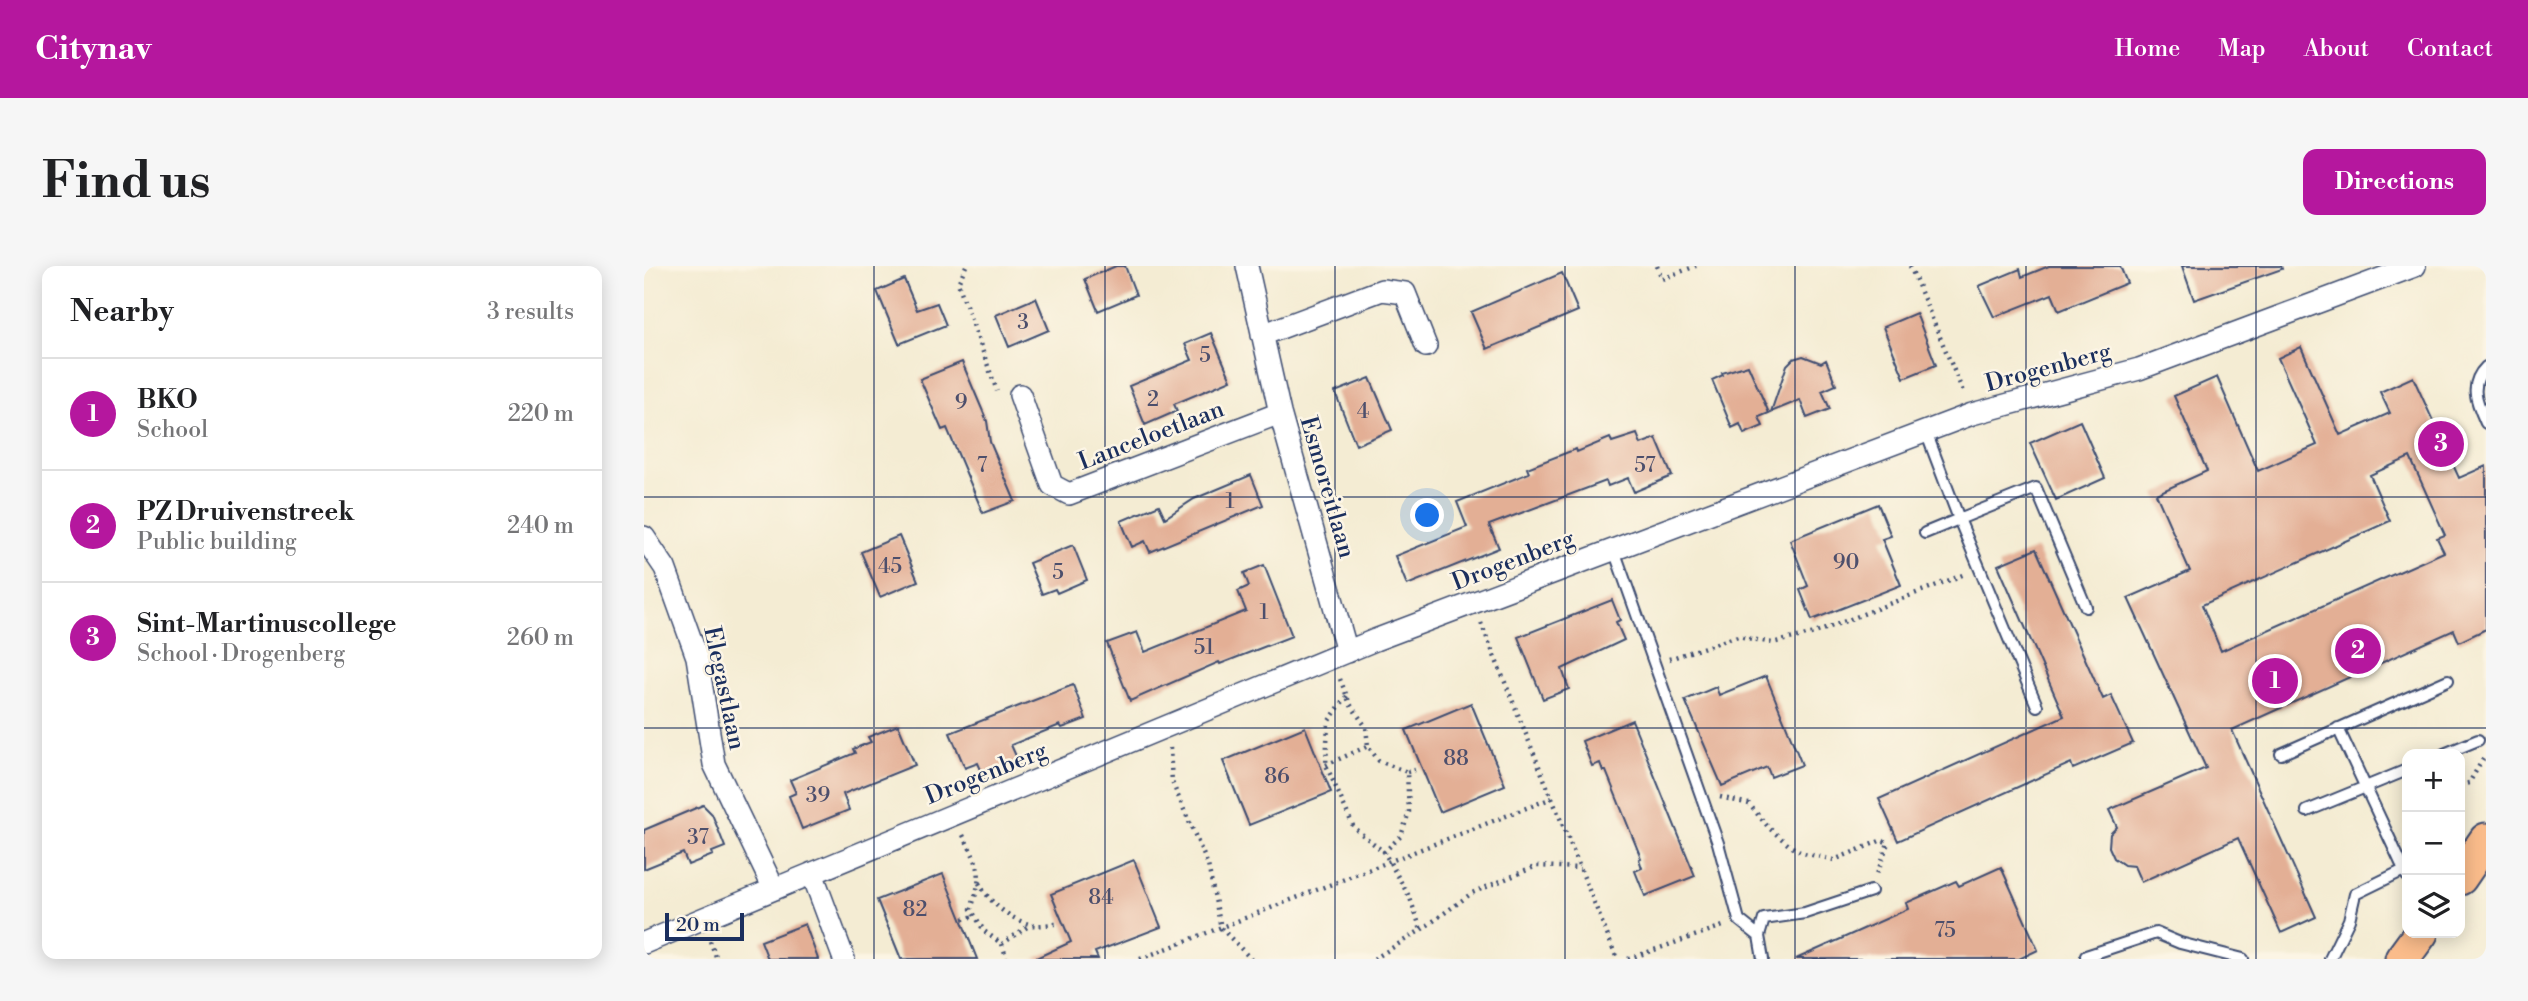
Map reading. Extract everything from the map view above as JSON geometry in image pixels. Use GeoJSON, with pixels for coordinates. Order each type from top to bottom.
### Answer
{"type":"FeatureCollection","features":[{"type":"Feature","properties":{"kind":"main road"},"geometry":{"type":"LineString","coordinates":[[2462,875],[2486,840]]}},
{"type":"Feature","properties":{"kind":"main road"},"geometry":{"type":"LineString","coordinates":[[2402,959],[2417,938]]}},
{"type":"Feature","properties":{"kind":"street","name":"Esmoreitlaan"},"geometry":{"type":"LineString","coordinates":[[1247,266],[1339,655]]}},
{"type":"Feature","properties":{"kind":"street","name":"Drogenberg"},"geometry":{"type":"LineString","coordinates":[[644,943],[1339,655],[1473,603],[1972,414],[2139,369],[2415,266]]}},
{"type":"Feature","properties":{"kind":"street"},"geometry":{"type":"LineString","coordinates":[[1262,335],[1382,290],[1405,293],[1426,346]]}},
{"type":"Feature","properties":{"kind":"street","name":"Lanceloetlaan"},"geometry":{"type":"LineString","coordinates":[[1020,395],[1052,485],[1069,494],[1280,413]]}},
{"type":"Feature","properties":{"kind":"street","name":"Elegastlaan"},"geometry":{"type":"LineString","coordinates":[[644,537],[665,568],[697,657],[714,764],[774,889]]}},
{"type":"Feature","properties":{"kind":"street"},"geometry":{"type":"LineString","coordinates":[[812,873],[844,959]]}},
{"type":"Feature","properties":{"kind":"lane"},"geometry":{"type":"LineString","coordinates":[[2486,367],[2479,374],[2474,392],[2486,423]]}},
{"type":"Feature","properties":{"kind":"lane"},"geometry":{"type":"LineString","coordinates":[[1926,432],[1959,519],[2038,706]]}},
{"type":"Feature","properties":{"kind":"lane"},"geometry":{"type":"LineString","coordinates":[[1926,533],[2036,488],[2086,607]]}},
{"type":"Feature","properties":{"kind":"lane"},"geometry":{"type":"LineString","coordinates":[[1614,550],[1718,844],[1739,920],[1759,936]]}},
{"type":"Feature","properties":{"kind":"lane"},"geometry":{"type":"LineString","coordinates":[[2281,754],[2448,680]]}},
{"type":"Feature","properties":{"kind":"lane"},"geometry":{"type":"LineString","coordinates":[[2338,728],[2402,864]]}},
{"type":"Feature","properties":{"kind":"lane"},"geometry":{"type":"LineString","coordinates":[[2456,749],[2478,740]]}},
{"type":"Feature","properties":{"kind":"lane"},"geometry":{"type":"LineString","coordinates":[[2307,811],[2402,772]]}},
{"type":"Feature","properties":{"kind":"lane"},"geometry":{"type":"LineString","coordinates":[[2330,959],[2349,920],[2355,894],[2402,875]]}},
{"type":"Feature","properties":{"kind":"lane"},"geometry":{"type":"LineString","coordinates":[[1763,959],[1759,936],[1764,919],[1805,913],[1871,891]]}},
{"type":"Feature","properties":{"kind":"lane"},"geometry":{"type":"LineString","coordinates":[[2086,956],[2156,933],[2180,943],[2243,959]]}},
{"type":"Feature","properties":{"kind":"path"},"geometry":{"type":"LineString","coordinates":[[966,266],[958,283],[995,392],[1016,387],[1020,395]]}},
{"type":"Feature","properties":{"kind":"path"},"geometry":{"type":"LineString","coordinates":[[1657,266],[1662,279],[1696,266]]}},
{"type":"Feature","properties":{"kind":"path"},"geometry":{"type":"LineString","coordinates":[[1910,266],[1972,414]]}},
{"type":"Feature","properties":{"kind":"path"},"geometry":{"type":"LineString","coordinates":[[1655,664],[1738,636],[1772,643],[1815,633],[1980,568]]}},
{"type":"Feature","properties":{"kind":"path"},"geometry":{"type":"LineString","coordinates":[[1473,603],[1617,959]]}},
{"type":"Feature","properties":{"kind":"path"},"geometry":{"type":"LineString","coordinates":[[1339,655],[1347,696],[1366,727],[1368,746],[1379,761],[1407,772],[1415,769]]}},
{"type":"Feature","properties":{"kind":"path"},"geometry":{"type":"LineString","coordinates":[[1347,696],[1328,722],[1326,765],[1354,828],[1384,852],[1410,898],[1421,930]]}},
{"type":"Feature","properties":{"kind":"path"},"geometry":{"type":"LineString","coordinates":[[1169,726],[1172,782],[1208,865],[1221,928],[1251,959]]}},
{"type":"Feature","properties":{"kind":"path"},"geometry":{"type":"LineString","coordinates":[[1326,765],[1368,746]]}},
{"type":"Feature","properties":{"kind":"path"},"geometry":{"type":"LineString","coordinates":[[2465,784],[2469,783],[2486,754]]}},
{"type":"Feature","properties":{"kind":"path"},"geometry":{"type":"LineString","coordinates":[[1384,852],[1401,836],[1409,812],[1407,772]]}},
{"type":"Feature","properties":{"kind":"path"},"geometry":{"type":"LineString","coordinates":[[1702,798],[1724,797],[1749,804],[1769,828],[1790,846],[1804,853],[1834,860],[1882,840],[1888,843],[1871,891]]}},
{"type":"Feature","properties":{"kind":"path"},"geometry":{"type":"LineString","coordinates":[[1140,959],[1552,798]]}},
{"type":"Feature","properties":{"kind":"path"},"geometry":{"type":"LineString","coordinates":[[953,815],[980,869],[971,909],[984,931],[1002,944],[1007,959]]}},
{"type":"Feature","properties":{"kind":"path"},"geometry":{"type":"LineString","coordinates":[[1374,959],[1421,930],[1472,893],[1537,866],[1580,868]]}},
{"type":"Feature","properties":{"kind":"path"},"geometry":{"type":"LineString","coordinates":[[978,882],[986,896],[1004,912],[1030,925],[1057,924]]}},
{"type":"Feature","properties":{"kind":"path"},"geometry":{"type":"LineString","coordinates":[[963,919],[975,916]]}},
{"type":"Feature","properties":{"kind":"path"},"geometry":{"type":"LineString","coordinates":[[1628,959],[1739,920]]}},
{"type":"Feature","properties":{"kind":"path"},"geometry":{"type":"LineString","coordinates":[[1002,944],[1030,925]]}},
{"type":"Feature","properties":{"kind":"building"},"geometry":{"type":"Polygon","coordinates":[[[1116,266],[1125,266],[1136,295],[1098,311],[1085,279],[1116,266]]]}},
{"type":"Feature","properties":{"kind":"building"},"geometry":{"type":"Polygon","coordinates":[[[2049,266],[2120,266],[2127,283],[2059,311],[2052,294],[1994,317],[1979,286],[2020,269],[2022,277],[2049,266]]]}},
{"type":"Feature","properties":{"kind":"building"},"geometry":{"type":"Polygon","coordinates":[[[2182,266],[2281,266],[2282,269],[2194,300],[2182,266]]]}},
{"type":"Feature","properties":{"kind":"building"},"geometry":{"type":"Polygon","coordinates":[[[1562,273],[1578,311],[1487,349],[1471,312],[1562,273]]]}},
{"type":"Feature","properties":{"kind":"building"},"geometry":{"type":"Polygon","coordinates":[[[904,279],[917,310],[937,303],[946,325],[899,344],[877,291],[904,279]]]}},
{"type":"Feature","properties":{"kind":"building"},"geometry":{"type":"Polygon","coordinates":[[[1036,298],[1049,330],[1009,347],[996,315],[1036,298]]]}},
{"type":"Feature","properties":{"kind":"building"},"geometry":{"type":"Polygon","coordinates":[[[1916,313],[1936,365],[1904,378],[1883,327],[1916,313]]]}},
{"type":"Feature","properties":{"kind":"building"},"geometry":{"type":"Polygon","coordinates":[[[1211,333],[1231,380],[1174,404],[1177,411],[1145,425],[1129,386],[1192,360],[1185,344],[1211,333]]]}},
{"type":"Feature","properties":{"kind":"building"},"geometry":{"type":"Polygon","coordinates":[[[2301,347],[2340,435],[2390,413],[2380,392],[2413,377],[2459,478],[2486,466],[2486,629],[2459,642],[2454,630],[2232,730],[2316,917],[2281,933],[2238,838],[2141,882],[2134,866],[2124,865],[2114,858],[2109,847],[2110,834],[2117,827],[2109,810],[2206,768],[2128,598],[2190,571],[2156,494],[2207,471],[2174,396],[2217,377],[2258,471],[2317,445],[2278,358],[2301,347]],[[2410,457],[2370,475],[2390,521],[2202,605],[2221,651],[2444,552],[2437,538],[2445,535],[2410,457]]]}},
{"type":"Feature","properties":{"kind":"building"},"geometry":{"type":"Polygon","coordinates":[[[1803,356],[1821,363],[1826,360],[1836,385],[1822,391],[1830,409],[1807,418],[1800,400],[1771,412],[1787,365],[1793,359],[1803,356]]]}},
{"type":"Feature","properties":{"kind":"building"},"geometry":{"type":"Polygon","coordinates":[[[962,362],[987,421],[990,442],[1015,501],[983,513],[947,428],[942,430],[920,379],[962,362]]]}},
{"type":"Feature","properties":{"kind":"building"},"geometry":{"type":"Polygon","coordinates":[[[1748,365],[1769,413],[1759,417],[1763,426],[1744,434],[1740,424],[1732,428],[1712,380],[1723,375],[1722,373],[1748,365]]]}},
{"type":"Feature","properties":{"kind":"building"},"geometry":{"type":"Polygon","coordinates":[[[1370,378],[1392,430],[1356,445],[1335,392],[1370,378]]]}},
{"type":"Feature","properties":{"kind":"building"},"geometry":{"type":"Polygon","coordinates":[[[2080,421],[2105,478],[2056,500],[2030,443],[2080,421]]]}},
{"type":"Feature","properties":{"kind":"building"},"geometry":{"type":"Polygon","coordinates":[[[1637,434],[1641,444],[1656,438],[1672,476],[1634,492],[1628,478],[1608,486],[1606,481],[1489,525],[1499,548],[1407,585],[1395,556],[1467,527],[1457,502],[1529,473],[1527,468],[1576,449],[1577,452],[1610,438],[1612,442],[1637,434]]]}},
{"type":"Feature","properties":{"kind":"building"},"geometry":{"type":"Polygon","coordinates":[[[1251,475],[1263,505],[1150,552],[1145,541],[1132,547],[1121,521],[1159,505],[1165,518],[1194,499],[1251,475]]]}},
{"type":"Feature","properties":{"kind":"building"},"geometry":{"type":"Polygon","coordinates":[[[1878,504],[1891,536],[1882,539],[1901,585],[1812,620],[1800,590],[1808,586],[1790,540],[1878,504]]]}},
{"type":"Feature","properties":{"kind":"building"},"geometry":{"type":"Polygon","coordinates":[[[899,536],[918,581],[880,597],[861,552],[899,536]]]}},
{"type":"Feature","properties":{"kind":"building"},"geometry":{"type":"Polygon","coordinates":[[[1073,545],[1087,580],[1057,593],[1055,589],[1042,594],[1029,563],[1073,545]]]}},
{"type":"Feature","properties":{"kind":"building"},"geometry":{"type":"Polygon","coordinates":[[[2036,549],[2103,699],[2111,695],[2133,743],[2073,769],[2071,763],[1898,841],[1879,799],[2064,716],[1998,565],[2036,549]]]}},
{"type":"Feature","properties":{"kind":"building"},"geometry":{"type":"Polygon","coordinates":[[[1264,565],[1292,636],[1220,664],[1219,662],[1130,701],[1107,643],[1137,632],[1145,652],[1246,611],[1238,591],[1249,586],[1244,573],[1264,565]]]}},
{"type":"Feature","properties":{"kind":"building"},"geometry":{"type":"Polygon","coordinates":[[[1612,600],[1620,620],[1616,622],[1624,640],[1562,669],[1569,689],[1543,699],[1518,637],[1612,600]]]}},
{"type":"Feature","properties":{"kind":"building"},"geometry":{"type":"Polygon","coordinates":[[[1766,676],[1802,765],[1771,777],[1767,767],[1722,786],[1685,700],[1716,687],[1719,695],[1766,676]]]}},
{"type":"Feature","properties":{"kind":"building"},"geometry":{"type":"Polygon","coordinates":[[[1073,685],[1086,719],[1062,728],[1060,725],[1011,745],[1020,765],[985,779],[978,763],[965,768],[950,733],[1073,685]]]}},
{"type":"Feature","properties":{"kind":"building"},"geometry":{"type":"Polygon","coordinates":[[[1471,703],[1505,785],[1440,812],[1406,730],[1471,703]]]}},
{"type":"Feature","properties":{"kind":"building"},"geometry":{"type":"Polygon","coordinates":[[[1632,720],[1695,876],[1645,896],[1635,871],[1642,868],[1641,858],[1606,771],[1603,771],[1600,763],[1592,766],[1582,741],[1632,720]]]}},
{"type":"Feature","properties":{"kind":"building"},"geometry":{"type":"Polygon","coordinates":[[[898,725],[915,765],[843,794],[849,810],[802,829],[789,796],[796,793],[790,780],[855,753],[853,749],[871,742],[868,737],[898,725]]]}},
{"type":"Feature","properties":{"kind":"building"},"geometry":{"type":"Polygon","coordinates":[[[1305,727],[1331,792],[1249,825],[1223,761],[1305,727]]]}},
{"type":"Feature","properties":{"kind":"building"},"geometry":{"type":"Polygon","coordinates":[[[703,805],[712,814],[725,847],[688,865],[683,853],[644,869],[644,830],[703,805]]]}},
{"type":"Feature","properties":{"kind":"building"},"geometry":{"type":"Polygon","coordinates":[[[1134,860],[1161,927],[1095,952],[1098,959],[1034,959],[1071,942],[1051,894],[1134,860]]]}},
{"type":"Feature","properties":{"kind":"building"},"geometry":{"type":"Polygon","coordinates":[[[2001,867],[2038,950],[2019,959],[1796,959],[1908,909],[1906,903],[1956,881],[1959,886],[2001,867]]]}},
{"type":"Feature","properties":{"kind":"building"},"geometry":{"type":"Polygon","coordinates":[[[943,874],[977,959],[901,959],[877,900],[943,874]]]}},
{"type":"Feature","properties":{"kind":"building"},"geometry":{"type":"Polygon","coordinates":[[[805,924],[818,959],[768,959],[761,941],[805,924]]]}},
{"type":"Feature","properties":{"kind":"place","name":"Sint-Martinuscollege"},"geometry":{"type":"Point","coordinates":[2441,444]}},
{"type":"Feature","properties":{"kind":"place","name":"PZ Druivenstreek"},"geometry":{"type":"Point","coordinates":[2358,651]}},
{"type":"Feature","properties":{"kind":"place","name":"BKO"},"geometry":{"type":"Point","coordinates":[2275,681]}}]}
